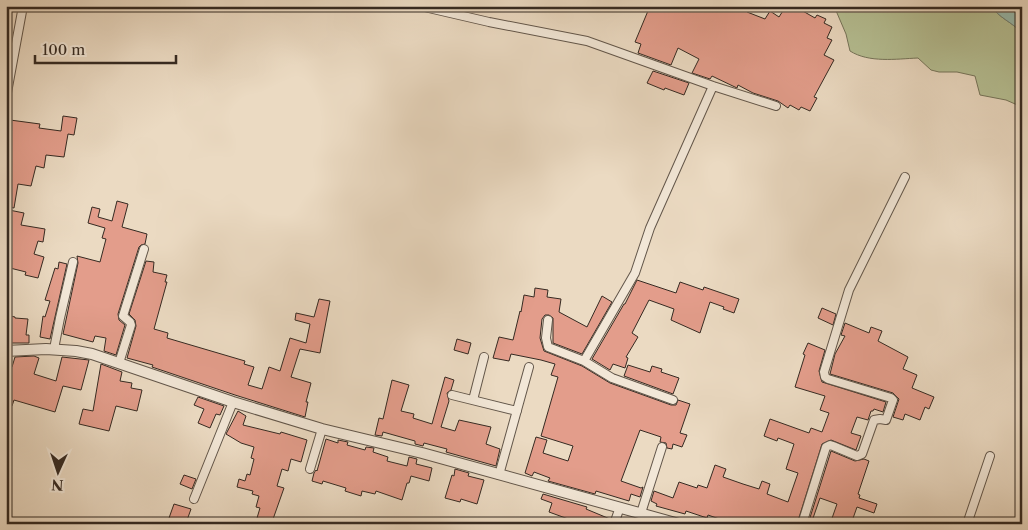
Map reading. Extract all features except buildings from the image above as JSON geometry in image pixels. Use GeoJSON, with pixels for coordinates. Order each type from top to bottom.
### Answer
{"type":"FeatureCollection","features":[{"type":"Feature","properties":{"kind":"street"},"geometry":{"type":"LineString","coordinates":[[6,98],[23,6]]}},
{"type":"Feature","properties":{"kind":"street"},"geometry":{"type":"LineString","coordinates":[[420,6],[489,22],[587,41],[713,86],[776,106]]}},
{"type":"Feature","properties":{"kind":"street"},"geometry":{"type":"LineString","coordinates":[[584,361],[635,273],[650,228],[713,86]]}},
{"type":"Feature","properties":{"kind":"street"},"geometry":{"type":"LineString","coordinates":[[802,524],[826,447],[834,446],[857,456],[862,454],[874,420],[886,420],[893,400],[828,379],[825,377],[824,372],[838,320],[849,290],[905,177]]}},
{"type":"Feature","properties":{"kind":"street"},"geometry":{"type":"LineString","coordinates":[[119,363],[131,325],[123,316],[144,249]]}},
{"type":"Feature","properties":{"kind":"street"},"geometry":{"type":"LineString","coordinates":[[54,349],[73,262]]}},
{"type":"Feature","properties":{"kind":"street"},"geometry":{"type":"LineString","coordinates":[[548,320],[546,338],[548,347],[584,361],[612,378],[673,400]]}},
{"type":"Feature","properties":{"kind":"street"},"geometry":{"type":"LineString","coordinates":[[6,351],[54,349],[76,351],[119,363],[233,402],[322,429],[422,453],[679,524]]}},
{"type":"Feature","properties":{"kind":"street"},"geometry":{"type":"LineString","coordinates":[[473,400],[484,357]]}},
{"type":"Feature","properties":{"kind":"street"},"geometry":{"type":"LineString","coordinates":[[499,475],[529,367]]}},
{"type":"Feature","properties":{"kind":"street"},"geometry":{"type":"LineString","coordinates":[[452,395],[517,411]]}},
{"type":"Feature","properties":{"kind":"street"},"geometry":{"type":"LineString","coordinates":[[194,499],[233,402]]}},
{"type":"Feature","properties":{"kind":"street"},"geometry":{"type":"LineString","coordinates":[[310,469],[322,429]]}},
{"type":"Feature","properties":{"kind":"street"},"geometry":{"type":"LineString","coordinates":[[641,513],[662,447]]}},
{"type":"Feature","properties":{"kind":"street"},"geometry":{"type":"LineString","coordinates":[[967,524],[990,456]]}},
{"type":"Feature","properties":{"kind":"street"},"geometry":{"type":"LineString","coordinates":[[614,524],[620,507]]}},
{"type":"Feature","properties":{"kind":"shaded area"},"geometry":{"type":"Polygon","coordinates":[[[834,6],[991,6],[1022,33],[1022,107],[1006,100],[980,95],[975,76],[957,72],[931,70],[918,58],[874,59],[857,55],[850,51],[846,34],[834,6]]]}},
{"type":"Feature","properties":{"kind":"shaded area"},"geometry":{"type":"Polygon","coordinates":[[[991,6],[1022,6],[1022,33],[998,14],[991,6]]]}}]}
